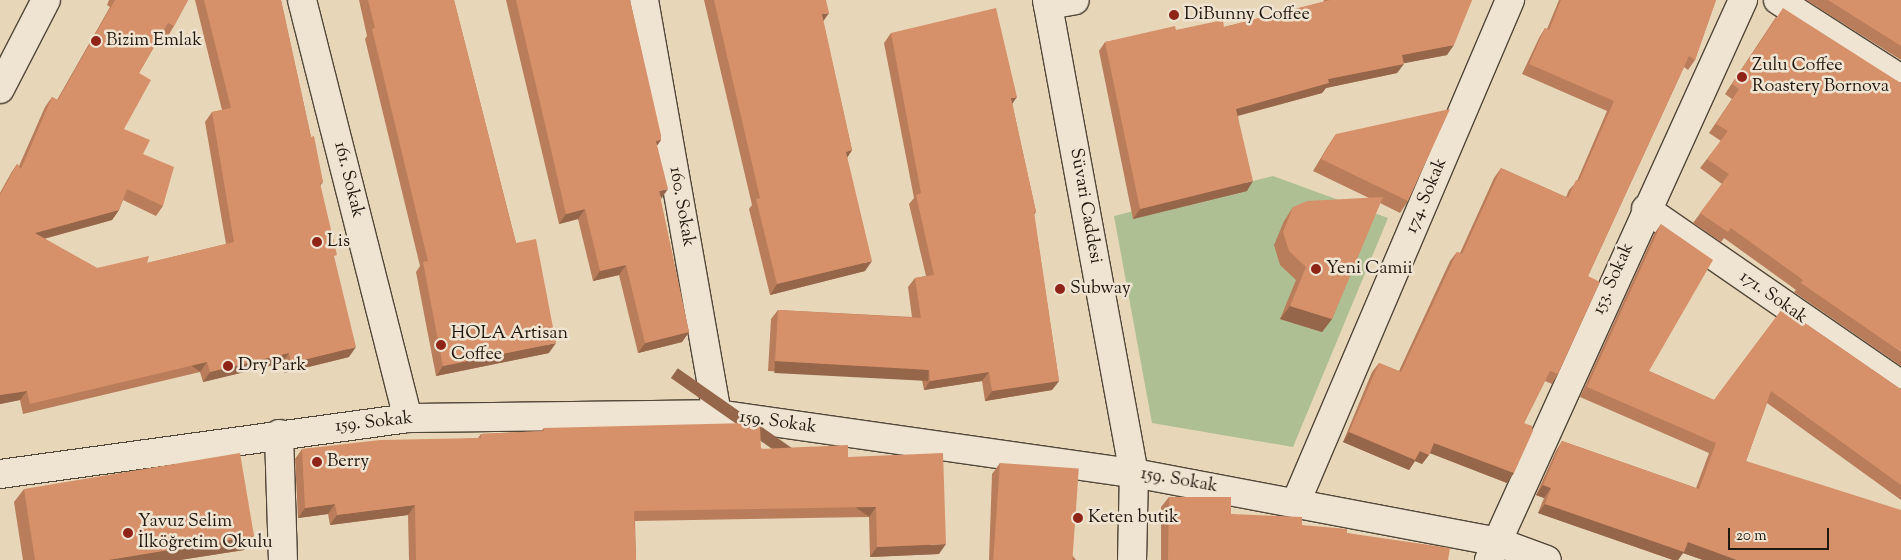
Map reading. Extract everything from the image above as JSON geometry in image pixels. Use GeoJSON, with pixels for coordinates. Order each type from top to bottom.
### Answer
{"type":"FeatureCollection","features":[{"type":"Feature","properties":{"kind":"street"},"geometry":{"type":"LineString","coordinates":[[0,89],[46,0]]}},
{"type":"Feature","properties":{"kind":"street","name":"161. Sokak"},"geometry":{"type":"LineString","coordinates":[[302,0],[408,418]]}},
{"type":"Feature","properties":{"kind":"street","name":"160. Sokak"},"geometry":{"type":"LineString","coordinates":[[644,0],[717,414]]}},
{"type":"Feature","properties":{"kind":"street"},"geometry":{"type":"LineString","coordinates":[[1048,3],[1075,0]]}},
{"type":"Feature","properties":{"kind":"street","name":"174. Sokak"},"geometry":{"type":"LineString","coordinates":[[1296,502],[1510,0]]}},
{"type":"Feature","properties":{"kind":"street","name":"153. Sokak"},"geometry":{"type":"LineString","coordinates":[[1492,551],[1646,209],[1743,0]]}},
{"type":"Feature","properties":{"kind":"street"},"geometry":{"type":"LineString","coordinates":[[1778,0],[1901,79]]}},
{"type":"Feature","properties":{"kind":"street","name":"Süvari Caddesi"},"geometry":{"type":"LineString","coordinates":[[1048,3],[1134,473],[1132,560]]}},
{"type":"Feature","properties":{"kind":"street","name":"171. Sokak"},"geometry":{"type":"LineString","coordinates":[[1646,209],[1901,385]]}},
{"type":"Feature","properties":{"kind":"street","name":"159. Sokak"},"geometry":{"type":"LineString","coordinates":[[0,474],[279,434],[408,418],[717,414],[1134,473],[1296,502],[1492,551],[1547,560]]}},
{"type":"Feature","properties":{"kind":"street"},"geometry":{"type":"LineString","coordinates":[[279,434],[283,560]]}},
{"type":"Feature","properties":{"kind":"green space"},"geometry":{"type":"Polygon","coordinates":[[[1273,176],[1388,218],[1293,447],[1152,423],[1114,216],[1273,176]]]}},
{"type":"Feature","properties":{"kind":"building"},"geometry":{"type":"Polygon","coordinates":[[[115,0],[188,0],[174,26],[168,23],[139,73],[151,80],[124,129],[150,140],[143,154],[174,167],[163,206],[127,189],[119,210],[35,233],[97,268],[149,256],[147,263],[234,242],[212,112],[231,108],[204,0],[281,0],[311,137],[314,136],[323,182],[320,183],[337,255],[334,256],[356,347],[291,363],[289,353],[210,372],[207,362],[30,404],[27,391],[0,395],[0,195],[17,164],[21,169],[52,97],[58,100],[115,0]]]}},
{"type":"Feature","properties":{"kind":"building"},"geometry":{"type":"Polygon","coordinates":[[[368,0],[454,0],[516,243],[536,239],[556,343],[443,366],[423,262],[428,261],[372,29],[375,28],[368,0]]]}},
{"type":"Feature","properties":{"kind":"building"},"geometry":{"type":"Polygon","coordinates":[[[516,0],[630,0],[661,135],[661,140],[656,141],[668,189],[659,191],[689,332],[645,343],[626,265],[600,271],[585,209],[566,214],[516,0]]]}},
{"type":"Feature","properties":{"kind":"building"},"geometry":{"type":"Polygon","coordinates":[[[714,0],[826,0],[829,13],[822,14],[852,150],[846,152],[872,261],[777,284],[756,199],[760,198],[714,0]]]}},
{"type":"Feature","properties":{"kind":"building"},"geometry":{"type":"Polygon","coordinates":[[[1330,0],[1472,0],[1454,45],[1402,55],[1404,64],[1328,79],[1329,83],[1236,109],[1253,181],[1140,209],[1105,42],[1175,26],[1176,30],[1223,20],[1224,27],[1330,0]]]}},
{"type":"Feature","properties":{"kind":"building"},"geometry":{"type":"Polygon","coordinates":[[[1561,0],[1716,0],[1695,60],[1689,56],[1588,276],[1600,282],[1558,374],[1550,371],[1524,423],[1532,426],[1533,431],[1514,473],[1434,443],[1429,455],[1420,451],[1415,460],[1349,432],[1379,363],[1401,372],[1457,252],[1462,254],[1501,168],[1568,198],[1576,180],[1579,181],[1614,101],[1529,64],[1545,28],[1549,30],[1561,0]]]}},
{"type":"Feature","properties":{"kind":"building"},"geometry":{"type":"Polygon","coordinates":[[[1828,0],[1901,0],[1901,46],[1828,0]]]}},
{"type":"Feature","properties":{"kind":"building"},"geometry":{"type":"Polygon","coordinates":[[[996,8],[1017,97],[1011,98],[1036,212],[1034,212],[1059,381],[992,391],[989,372],[930,381],[929,370],[775,361],[778,310],[921,318],[915,278],[934,275],[916,195],[921,193],[891,33],[996,8]]]}},
{"type":"Feature","properties":{"kind":"building"},"geometry":{"type":"Polygon","coordinates":[[[1783,8],[1901,82],[1901,352],[1801,283],[1803,280],[1731,228],[1728,232],[1700,213],[1729,174],[1707,159],[1728,131],[1716,124],[1739,89],[1732,84],[1783,8]]]}},
{"type":"Feature","properties":{"kind":"building"},"geometry":{"type":"Polygon","coordinates":[[[1450,109],[1408,201],[1321,159],[1336,134],[1450,109]]]}},
{"type":"Feature","properties":{"kind":"building","name":"Yeni Camii"},"geometry":{"type":"Polygon","coordinates":[[[1383,197],[1332,319],[1290,306],[1306,267],[1289,251],[1283,232],[1293,207],[1307,201],[1383,197]]]}},
{"type":"Feature","properties":{"kind":"building"},"geometry":{"type":"Polygon","coordinates":[[[1661,224],[1713,260],[1649,371],[1714,400],[1783,308],[1901,388],[1901,485],[1771,391],[1746,461],[1901,510],[1901,560],[1737,560],[1688,542],[1684,552],[1545,504],[1551,488],[1543,485],[1562,441],[1699,489],[1716,443],[1587,387],[1661,224]]]}},
{"type":"Feature","properties":{"kind":"building"},"geometry":{"type":"Polygon","coordinates":[[[747,423],[760,425],[761,449],[848,445],[848,457],[943,453],[946,544],[877,547],[876,507],[634,511],[636,560],[416,560],[415,505],[337,515],[335,504],[305,508],[302,449],[380,440],[481,438],[481,434],[544,431],[544,428],[747,423]]]}},
{"type":"Feature","properties":{"kind":"building","name":"Yavuz Selim İlköğretim Okulu"},"geometry":{"type":"Polygon","coordinates":[[[240,453],[254,536],[108,560],[35,560],[24,489],[240,453]]]}},
{"type":"Feature","properties":{"kind":"building"},"geometry":{"type":"Polygon","coordinates":[[[1000,463],[1079,469],[1072,560],[993,560],[1000,463]]]}},
{"type":"Feature","properties":{"kind":"building"},"geometry":{"type":"Polygon","coordinates":[[[1169,497],[1231,497],[1231,514],[1302,517],[1302,525],[1347,529],[1347,533],[1450,548],[1448,560],[1168,560],[1169,497]]]}},
{"type":"Feature","properties":{"kind":"place","name":"DiBunny Coffee"},"geometry":{"type":"Point","coordinates":[1174,15]}},
{"type":"Feature","properties":{"kind":"place","name":"Bizim Emlak"},"geometry":{"type":"Point","coordinates":[96,41]}},
{"type":"Feature","properties":{"kind":"place","name":"Zulu Coffee Roastery Bornova"},"geometry":{"type":"Point","coordinates":[1742,77]}},
{"type":"Feature","properties":{"kind":"place","name":"Lis"},"geometry":{"type":"Point","coordinates":[317,242]}},
{"type":"Feature","properties":{"kind":"place","name":"Yeni Camii"},"geometry":{"type":"Point","coordinates":[1316,269]}},
{"type":"Feature","properties":{"kind":"place","name":"Subway"},"geometry":{"type":"Point","coordinates":[1060,289]}},
{"type":"Feature","properties":{"kind":"place","name":"HOLA Artisan Coffee"},"geometry":{"type":"Point","coordinates":[441,345]}},
{"type":"Feature","properties":{"kind":"place","name":"Dry Park"},"geometry":{"type":"Point","coordinates":[228,366]}},
{"type":"Feature","properties":{"kind":"place","name":"Berry"},"geometry":{"type":"Point","coordinates":[317,462]}},
{"type":"Feature","properties":{"kind":"place","name":"Keten butik"},"geometry":{"type":"Point","coordinates":[1078,518]}},
{"type":"Feature","properties":{"kind":"place","name":"Yavuz Selim İlköğretim Okulu"},"geometry":{"type":"Point","coordinates":[128,533]}}]}
